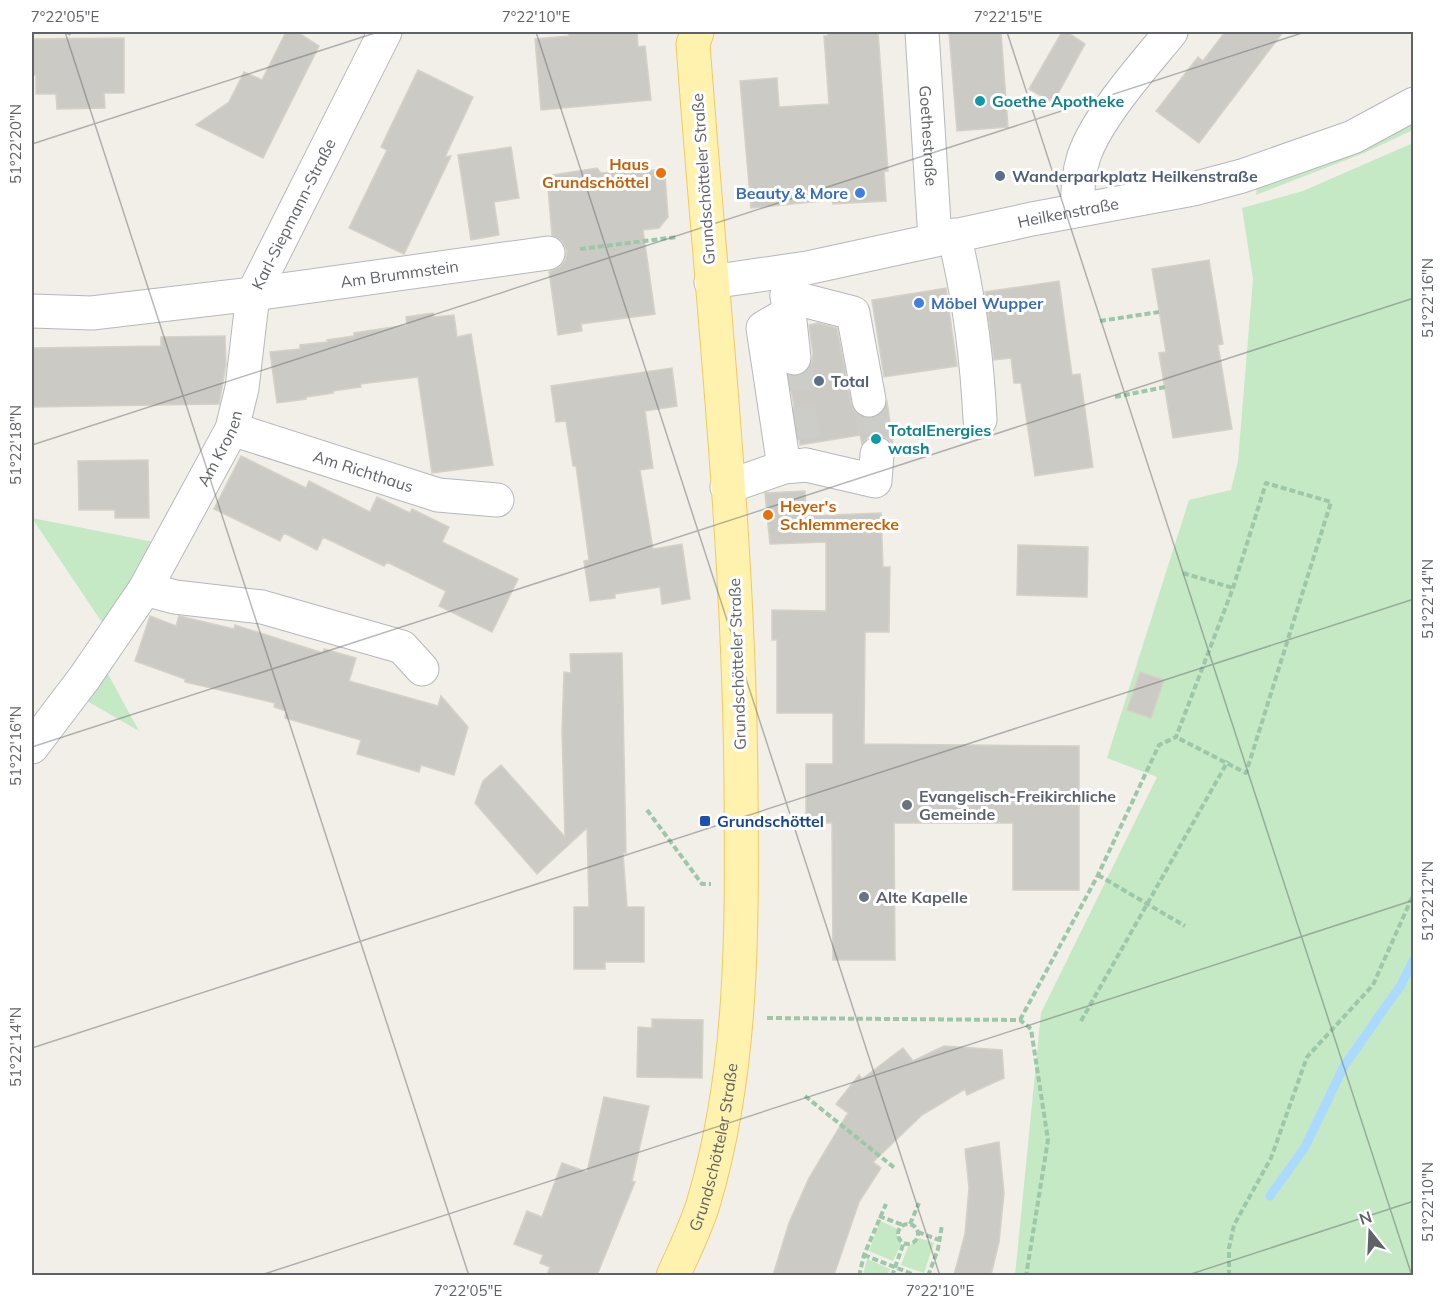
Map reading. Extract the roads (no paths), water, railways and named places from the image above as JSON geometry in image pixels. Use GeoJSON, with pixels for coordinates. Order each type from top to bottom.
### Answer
{"type":"FeatureCollection","features":[{"type":"Feature","properties":{"kind":"main road","name":"Grundschötteler Straße"},"geometry":{"type":"LineString","coordinates":[[673,1275],[704,1204],[724,1126],[736,1018],[742,884],[741,728],[727,487],[692,36]]}},
{"type":"Feature","properties":{"kind":"street","name":"Karl-Siepmann-Straße"},"geometry":{"type":"LineString","coordinates":[[32,311],[92,313],[253,294],[386,32]]}},
{"type":"Feature","properties":{"kind":"street","name":"Goethestraße"},"geometry":{"type":"LineString","coordinates":[[922,32],[944,237],[967,290],[978,362],[980,420]]}},
{"type":"Feature","properties":{"kind":"street"},"geometry":{"type":"LineString","coordinates":[[1078,210],[1077,186],[1084,155],[1095,134],[1170,32]]}},
{"type":"Feature","properties":{"kind":"street","name":"Heilkenstraße"},"geometry":{"type":"LineString","coordinates":[[711,282],[787,294],[944,237],[1078,210],[1163,196],[1242,176],[1353,137],[1413,104]]}},
{"type":"Feature","properties":{"kind":"street","name":"Am Brummstein"},"geometry":{"type":"LineString","coordinates":[[253,294],[549,253]]}},
{"type":"Feature","properties":{"kind":"street","name":"Am Kronen"},"geometry":{"type":"LineString","coordinates":[[32,747],[85,677],[145,589],[232,429],[242,388],[253,294]]}},
{"type":"Feature","properties":{"kind":"street"},"geometry":{"type":"LineString","coordinates":[[787,294],[794,358]]}},
{"type":"Feature","properties":{"kind":"street"},"geometry":{"type":"LineString","coordinates":[[787,294],[853,313],[869,400]]}},
{"type":"Feature","properties":{"kind":"street"},"geometry":{"type":"LineString","coordinates":[[787,294],[763,328],[798,459]]}},
{"type":"Feature","properties":{"kind":"street","name":"Am Richthaus"},"geometry":{"type":"LineString","coordinates":[[232,429],[438,495],[497,500]]}},
{"type":"Feature","properties":{"kind":"street"},"geometry":{"type":"LineString","coordinates":[[727,487],[798,459],[875,481],[877,454]]}},
{"type":"Feature","properties":{"kind":"street"},"geometry":{"type":"LineString","coordinates":[[145,589],[175,597],[273,610],[402,647],[422,669]]}},
{"type":"Feature","properties":{"kind":"waterway"},"geometry":{"type":"LineString","coordinates":[[1270,1196],[1305,1147],[1344,1066],[1401,985],[1414,959]]}},
{"type":"Feature","properties":{"kind":"tunnel"},"geometry":{"type":"LineString","coordinates":[[794,358],[804,445]]}},
{"type":"Feature","properties":{"kind":"tunnel"},"geometry":{"type":"LineString","coordinates":[[869,400],[877,454]]}},
{"type":"Feature","properties":{"kind":"place","name":"Goethe Apotheke"},"geometry":{"type":"Point","coordinates":[980,101]}},
{"type":"Feature","properties":{"kind":"place","name":"Haus Grundschöttel"},"geometry":{"type":"Point","coordinates":[661,173]}},
{"type":"Feature","properties":{"kind":"place","name":"Wanderparkplatz Heilkenstraße"},"geometry":{"type":"Point","coordinates":[1000,176]}},
{"type":"Feature","properties":{"kind":"place","name":"Beauty & More"},"geometry":{"type":"Point","coordinates":[860,193]}},
{"type":"Feature","properties":{"kind":"place","name":"Möbel Wupper"},"geometry":{"type":"Point","coordinates":[919,303]}},
{"type":"Feature","properties":{"kind":"place","name":"Total"},"geometry":{"type":"Point","coordinates":[819,381]}},
{"type":"Feature","properties":{"kind":"place","name":"TotalEnergies wash"},"geometry":{"type":"Point","coordinates":[876,439]}},
{"type":"Feature","properties":{"kind":"place","name":"Heyer's Schlemmerecke"},"geometry":{"type":"Point","coordinates":[768,515]}},
{"type":"Feature","properties":{"kind":"place","name":"Evangelisch-Freikirchliche Gemeinde"},"geometry":{"type":"Point","coordinates":[907,805]}},
{"type":"Feature","properties":{"kind":"place","name":"Grundschöttel"},"geometry":{"type":"Point","coordinates":[705,821]}},
{"type":"Feature","properties":{"kind":"place","name":"Alte Kapelle"},"geometry":{"type":"Point","coordinates":[864,897]}}]}
